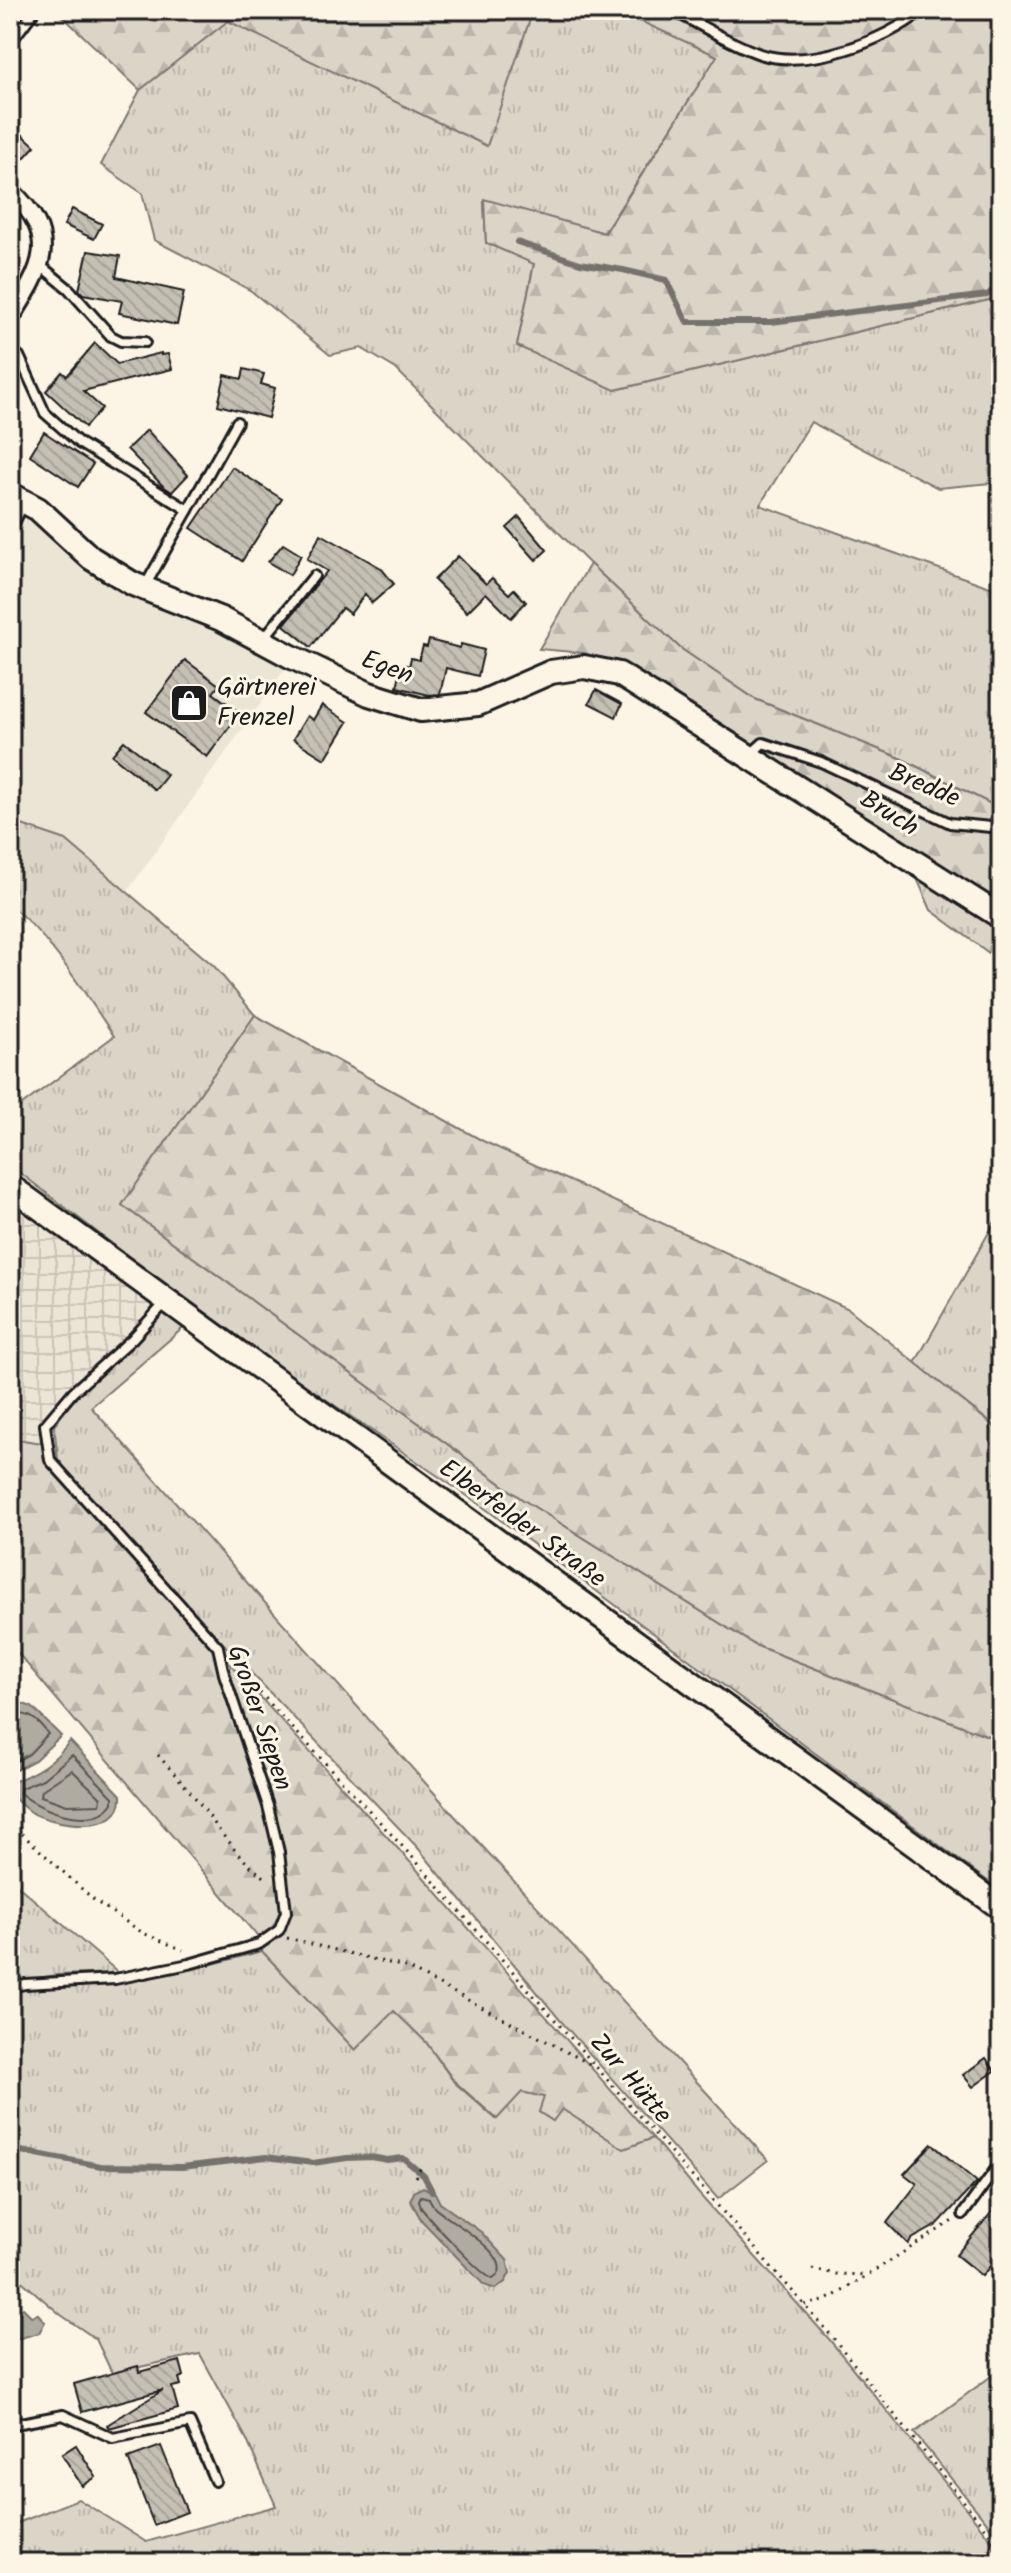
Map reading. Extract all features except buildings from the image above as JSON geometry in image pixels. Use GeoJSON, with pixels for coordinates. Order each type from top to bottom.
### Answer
{"type":"FeatureCollection","features":[{"type":"Feature","properties":{"kind":"main road","name":"Egen"},"geometry":{"type":"LineString","coordinates":[[17,498],[54,521],[91,558],[143,588],[221,619],[369,694],[421,710],[478,704],[551,672],[584,667],[619,674],[749,756]]}},
{"type":"Feature","properties":{"kind":"main road","name":"Bruch"},"geometry":{"type":"LineString","coordinates":[[749,756],[1001,917]]}},
{"type":"Feature","properties":{"kind":"main road","name":"Elberfelder Straße"},"geometry":{"type":"LineString","coordinates":[[10,1186],[1001,1908]]}},
{"type":"Feature","properties":{"kind":"street"},"geometry":{"type":"LineString","coordinates":[[10,190],[34,220],[43,245],[41,266],[10,319]]}},
{"type":"Feature","properties":{"kind":"lane"},"geometry":{"type":"LineString","coordinates":[[10,43],[35,10]]}},
{"type":"Feature","properties":{"kind":"lane"},"geometry":{"type":"LineString","coordinates":[[671,10],[758,53],[778,59],[839,52],[896,28],[923,10]]}},
{"type":"Feature","properties":{"kind":"lane"},"geometry":{"type":"LineString","coordinates":[[41,266],[69,289],[111,336],[121,341],[145,342]]}},
{"type":"Feature","properties":{"kind":"lane"},"geometry":{"type":"LineString","coordinates":[[10,350],[19,356],[45,413],[79,443],[188,510]]}},
{"type":"Feature","properties":{"kind":"lane"},"geometry":{"type":"LineString","coordinates":[[143,588],[237,422]]}},
{"type":"Feature","properties":{"kind":"lane","name":"Egen"},"geometry":{"type":"LineString","coordinates":[[10,531],[17,498]]}},
{"type":"Feature","properties":{"kind":"lane"},"geometry":{"type":"LineString","coordinates":[[262,641],[314,576]]}},
{"type":"Feature","properties":{"kind":"lane","name":"Bredde"},"geometry":{"type":"LineString","coordinates":[[749,756],[763,743],[821,762],[950,823],[1001,828]]}},
{"type":"Feature","properties":{"kind":"lane","name":"Großer Siepen"},"geometry":{"type":"LineString","coordinates":[[167,1302],[132,1339],[73,1392],[45,1425],[50,1460],[218,1647],[268,1806],[285,1890],[286,1912],[279,1930],[273,1935]]}},
{"type":"Feature","properties":{"kind":"lane"},"geometry":{"type":"LineString","coordinates":[[10,1987],[115,1979],[206,1959],[259,1944],[273,1935]]}},
{"type":"Feature","properties":{"kind":"lane"},"geometry":{"type":"LineString","coordinates":[[963,2214],[1001,2162]]}},
{"type":"Feature","properties":{"kind":"lane"},"geometry":{"type":"LineString","coordinates":[[10,2425],[63,2415],[113,2438],[190,2423],[215,2481]]}},
{"type":"Feature","properties":{"kind":"path","name":"Zur Hütte"},"geometry":{"type":"LineString","coordinates":[[218,1647],[415,1860],[805,2305],[1001,2548]]}},
{"type":"Feature","properties":{"kind":"path"},"geometry":{"type":"LineString","coordinates":[[158,1755],[205,1810],[229,1844],[255,1871],[285,1890]]}},
{"type":"Feature","properties":{"kind":"path"},"geometry":{"type":"LineString","coordinates":[[10,1823],[107,1909],[143,1933],[206,1959]]}},
{"type":"Feature","properties":{"kind":"path"},"geometry":{"type":"LineString","coordinates":[[273,1935],[405,1967],[595,2067]]}},
{"type":"Feature","properties":{"kind":"path"},"geometry":{"type":"LineString","coordinates":[[415,2177],[422,2166]]}},
{"type":"Feature","properties":{"kind":"path"},"geometry":{"type":"LineString","coordinates":[[805,2305],[824,2301],[918,2245],[963,2214]]}},
{"type":"Feature","properties":{"kind":"path"},"geometry":{"type":"LineString","coordinates":[[812,2269],[867,2275]]}},
{"type":"Feature","properties":{"kind":"shaded area"},"geometry":{"type":"Polygon","coordinates":[[[28,515],[108,582],[289,663],[127,892],[66,840],[10,821],[10,540],[28,515]]]}},
{"type":"Feature","properties":{"kind":"shaded area"},"geometry":{"type":"Polygon","coordinates":[[[10,1189],[163,1302],[70,1389],[41,1422],[42,1443],[10,1438],[10,1189]]]}},
{"type":"Feature","properties":{"kind":"green space"},"geometry":{"type":"Polygon","coordinates":[[[56,10],[533,10],[487,146],[228,21],[140,90],[56,10]]]}},
{"type":"Feature","properties":{"kind":"green space"},"geometry":{"type":"Polygon","coordinates":[[[533,10],[616,10],[718,55],[604,233],[484,200],[486,243],[534,263],[517,346],[616,390],[1001,297],[1001,482],[938,488],[811,422],[760,505],[1001,591],[1001,809],[900,758],[755,699],[680,648],[590,564],[396,369],[361,348],[330,355],[250,290],[154,240],[142,193],[101,165],[140,90],[228,20],[486,145],[533,10]]]}},
{"type":"Feature","properties":{"kind":"green space"},"geometry":{"type":"Polygon","coordinates":[[[616,10],[1001,10],[1001,297],[615,390],[517,346],[534,264],[486,243],[484,199],[605,233],[717,56],[616,10]]]}},
{"type":"Feature","properties":{"kind":"green space"},"geometry":{"type":"Polygon","coordinates":[[[590,564],[680,648],[755,699],[900,758],[1001,809],[1001,903],[787,772],[669,694],[584,653],[539,649],[590,564]]]}},
{"type":"Feature","properties":{"kind":"green space"},"geometry":{"type":"Polygon","coordinates":[[[10,821],[66,840],[214,966],[255,1015],[122,1205],[522,1499],[755,1645],[1001,1741],[1001,1891],[479,1504],[224,1330],[10,1165],[10,1114],[114,1036],[52,949],[10,906],[10,821]]]}},
{"type":"Feature","properties":{"kind":"green space"},"geometry":{"type":"Polygon","coordinates":[[[916,876],[1001,928],[1001,962],[931,910],[916,876]]]}},
{"type":"Feature","properties":{"kind":"green space"},"geometry":{"type":"Polygon","coordinates":[[[255,1015],[483,1141],[849,1309],[1001,1432],[1001,1741],[755,1645],[522,1499],[122,1205],[255,1015]]]}},
{"type":"Feature","properties":{"kind":"green space"},"geometry":{"type":"Polygon","coordinates":[[[1001,1211],[1001,1431],[915,1363],[1001,1211]]]}},
{"type":"Feature","properties":{"kind":"green space"},"geometry":{"type":"Polygon","coordinates":[[[167,1307],[190,1322],[91,1407],[452,1813],[768,2160],[718,2199],[560,2020],[418,1848],[201,1620],[74,1481],[58,1459],[54,1426],[78,1394],[167,1307]]]}},
{"type":"Feature","properties":{"kind":"green space"},"geometry":{"type":"Polygon","coordinates":[[[10,1438],[42,1443],[51,1464],[69,1487],[412,1864],[653,2138],[624,2149],[562,2109],[553,2121],[539,2112],[544,2097],[522,2092],[497,2119],[454,2081],[426,2042],[394,2011],[355,2050],[262,1951],[258,1937],[10,1644],[10,1438]]]}},
{"type":"Feature","properties":{"kind":"green space"},"geometry":{"type":"Polygon","coordinates":[[[10,1879],[119,1973],[56,1975],[10,1983],[10,1879]]]}},
{"type":"Feature","properties":{"kind":"green space"},"geometry":{"type":"Polygon","coordinates":[[[262,1951],[355,2049],[394,2010],[426,2042],[454,2082],[496,2119],[521,2092],[545,2097],[539,2112],[553,2121],[561,2108],[624,2149],[653,2138],[829,2339],[1001,2552],[1001,2563],[10,2563],[10,2526],[78,2499],[146,2542],[276,2506],[246,2438],[200,2354],[112,2373],[96,2339],[61,2315],[10,2271],[10,1992],[134,1980],[189,1970],[262,1951]]]}},
{"type":"Feature","properties":{"kind":"green space"},"geometry":{"type":"Polygon","coordinates":[[[1001,2369],[1001,2540],[914,2433],[1001,2369]]]}},
{"type":"Feature","properties":{"kind":"water"},"geometry":{"type":"Polygon","coordinates":[[[18,1702],[32,1707],[61,1736],[35,1760],[10,1773],[10,1709],[18,1702]]]}},
{"type":"Feature","properties":{"kind":"water"},"geometry":{"type":"Polygon","coordinates":[[[70,1741],[121,1795],[119,1808],[111,1817],[100,1822],[54,1821],[30,1812],[10,1795],[10,1783],[43,1766],[70,1741]]]}},
{"type":"Feature","properties":{"kind":"water"},"geometry":{"type":"Polygon","coordinates":[[[423,2187],[435,2193],[440,2203],[481,2232],[507,2260],[510,2273],[505,2282],[495,2289],[484,2285],[422,2221],[410,2200],[415,2191],[423,2187]]]}},
{"type":"Feature","properties":{"kind":"water"},"geometry":{"type":"Polygon","coordinates":[[[23,2308],[31,2316],[38,2314],[45,2322],[39,2333],[17,2339],[13,2336],[16,2330],[10,2319],[23,2308]]]}},
{"type":"Feature","properties":{"kind":"waterway"},"geometry":{"type":"LineString","coordinates":[[517,242],[580,263],[666,280],[687,322],[771,322],[987,295],[1001,284]]}},
{"type":"Feature","properties":{"kind":"waterway"},"geometry":{"type":"LineString","coordinates":[[10,2149],[101,2166],[182,2167],[266,2157],[313,2163],[347,2158],[403,2158],[424,2176],[432,2191]]}},
{"type":"Feature","properties":{"kind":"place","name":"Gärtnerei Frenzel"},"geometry":{"type":"Point","coordinates":[189,703]}}]}
